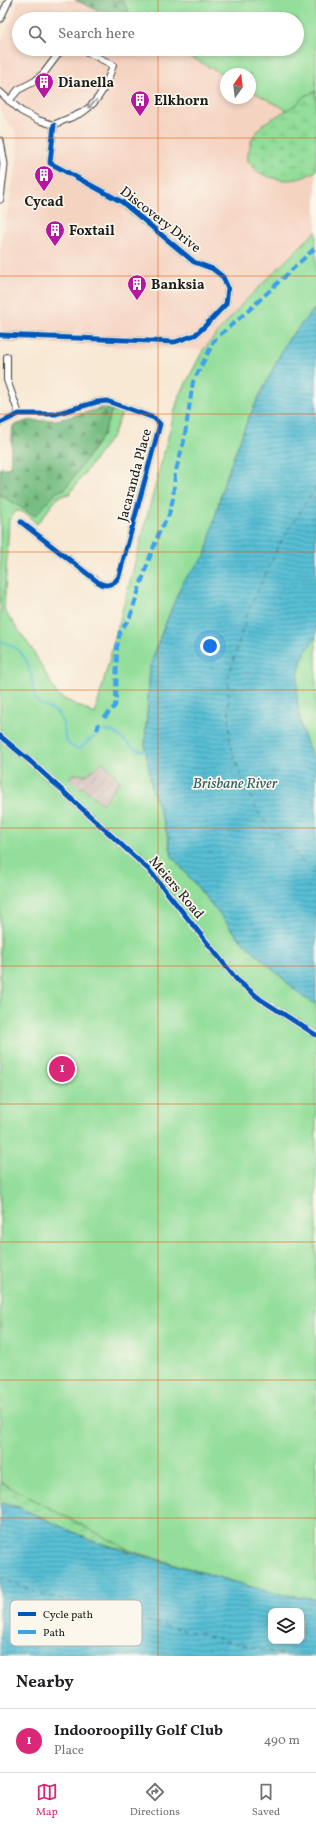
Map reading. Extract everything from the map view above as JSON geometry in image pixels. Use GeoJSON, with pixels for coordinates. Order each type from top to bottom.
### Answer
{"type":"FeatureCollection","features":[{"type":"Feature","properties":{"kind":"street"},"geometry":{"type":"LineString","coordinates":[[0,19],[9,0]]}},
{"type":"Feature","properties":{"kind":"street"},"geometry":{"type":"LineString","coordinates":[[9,101],[18,90],[35,81],[44,73],[57,56]]}},
{"type":"Feature","properties":{"kind":"street"},"geometry":{"type":"LineString","coordinates":[[0,92],[20,111],[38,120],[54,125],[82,112],[92,105],[99,97],[108,81],[113,65],[95,56]]}},
{"type":"Feature","properties":{"kind":"street","name":"Discovery Drive"},"geometry":{"type":"LineString","coordinates":[[0,335],[174,342],[195,334],[203,328],[226,304],[228,288],[223,277],[213,269],[194,262],[122,202],[50,163],[54,125]]}},
{"type":"Feature","properties":{"kind":"street"},"geometry":{"type":"LineString","coordinates":[[0,141],[4,164],[0,199]]}},
{"type":"Feature","properties":{"kind":"street"},"geometry":{"type":"LineString","coordinates":[[8,357],[7,377],[18,414]]}},
{"type":"Feature","properties":{"kind":"street","name":"Jacaranda Place"},"geometry":{"type":"LineString","coordinates":[[0,423],[18,414],[55,414],[97,402],[107,401],[154,418],[160,424],[119,576],[113,583],[101,584],[21,522]]}},
{"type":"Feature","properties":{"kind":"street","name":"Meiers Road"},"geometry":{"type":"LineString","coordinates":[[0,736],[30,761],[149,870],[237,980],[260,1000],[316,1035]]}},
{"type":"Feature","properties":{"kind":"shaded area"},"geometry":{"type":"Polygon","coordinates":[[[19,0],[75,0],[102,12],[14,12],[19,0]]]}},
{"type":"Feature","properties":{"kind":"shaded area"},"geometry":{"type":"Polygon","coordinates":[[[12,17],[12,56],[189,56],[220,73],[220,104],[256,104],[256,93],[316,126],[316,231],[243,303],[203,350],[0,342],[0,250],[18,156],[16,132],[0,112],[0,45],[12,17]]]}},
{"type":"Feature","properties":{"kind":"shaded area"},"geometry":{"type":"Polygon","coordinates":[[[104,762],[120,781],[102,804],[83,787],[79,788],[68,778],[74,774],[86,775],[104,762]]]}},
{"type":"Feature","properties":{"kind":"green space"},"geometry":{"type":"Polygon","coordinates":[[[75,0],[316,0],[316,126],[256,93],[256,68],[220,68],[220,73],[189,56],[304,56],[304,12],[102,12],[75,0]]]}},
{"type":"Feature","properties":{"kind":"green space"},"geometry":{"type":"Polygon","coordinates":[[[75,0],[122,0],[129,12],[102,12],[75,0]]]}},
{"type":"Feature","properties":{"kind":"green space"},"geometry":{"type":"Polygon","coordinates":[[[316,91],[316,170],[310,175],[302,178],[287,180],[264,175],[257,171],[247,159],[252,138],[263,124],[297,104],[304,96],[316,91]]]}},
{"type":"Feature","properties":{"kind":"green space"},"geometry":{"type":"Polygon","coordinates":[[[316,231],[316,307],[287,341],[248,419],[224,483],[205,557],[183,581],[162,632],[150,666],[145,745],[172,856],[239,938],[303,997],[316,1004],[316,1599],[273,1593],[131,1551],[0,1482],[0,468],[10,468],[13,426],[27,421],[58,420],[103,408],[122,413],[113,435],[69,494],[59,496],[37,524],[24,512],[16,511],[9,520],[4,610],[32,649],[58,696],[95,714],[178,399],[203,350],[243,303],[316,231]],[[103,762],[86,775],[74,774],[69,778],[79,788],[83,787],[102,804],[120,781],[103,762]]]}},
{"type":"Feature","properties":{"kind":"green space"},"geometry":{"type":"Polygon","coordinates":[[[103,408],[112,410],[103,435],[65,489],[57,492],[35,516],[0,495],[0,469],[10,468],[13,426],[27,421],[58,420],[103,408]]]}},
{"type":"Feature","properties":{"kind":"green space"},"geometry":{"type":"Polygon","coordinates":[[[316,636],[316,762],[301,727],[297,701],[297,688],[302,660],[316,636]]]}},
{"type":"Feature","properties":{"kind":"green space"},"geometry":{"type":"Polygon","coordinates":[[[0,1482],[131,1551],[95,1542],[18,1507],[0,1503],[0,1482]]]}},
{"type":"Feature","properties":{"kind":"water","name":"Brisbane River"},"geometry":{"type":"Polygon","coordinates":[[[316,307],[316,636],[302,660],[298,676],[297,701],[301,727],[316,762],[316,1004],[303,997],[239,938],[172,856],[168,835],[152,790],[145,745],[150,666],[162,632],[183,581],[205,556],[224,483],[248,419],[287,341],[316,307]]]}},
{"type":"Feature","properties":{"kind":"water"},"geometry":{"type":"Polygon","coordinates":[[[0,1503],[18,1507],[95,1542],[273,1593],[316,1599],[316,1656],[0,1656],[0,1503]]]}},
{"type":"Feature","properties":{"kind":"waterway"},"geometry":{"type":"LineString","coordinates":[[0,641],[19,650],[24,657],[28,664],[36,701],[58,714],[63,725],[66,739],[72,747],[79,749],[100,732],[110,731],[120,736],[134,748],[147,751]]}},
{"type":"Feature","properties":{"kind":"ferry route"},"geometry":{"type":"LineString","coordinates":[[316,487],[278,547],[247,614],[228,679],[230,744],[243,781],[259,814],[316,876]]}},
{"type":"Feature","properties":{"kind":"ferry route"},"geometry":{"type":"LineString","coordinates":[[0,1577],[40,1594],[64,1600]]}},
{"type":"Feature","properties":{"kind":"ferry route"},"geometry":{"type":"LineString","coordinates":[[142,1620],[287,1656]]}},
{"type":"Feature","properties":{"kind":"marked path"},"geometry":{"type":"LineString","coordinates":[[104,718],[115,706],[117,647],[120,632],[130,617],[160,530],[168,518],[173,499],[175,474],[184,441],[193,382],[214,341],[316,247]]}},
{"type":"Feature","properties":{"kind":"marked path"},"geometry":{"type":"LineString","coordinates":[[97,730],[99,723]]}},
{"type":"Feature","properties":{"kind":"cycle path"},"geometry":{"type":"LineString","coordinates":[[0,335],[175,342],[195,335],[226,304],[228,288],[223,277],[213,269],[194,262],[122,202],[50,163],[54,125]]}},
{"type":"Feature","properties":{"kind":"cycle path"},"geometry":{"type":"LineString","coordinates":[[0,423],[19,414],[55,414],[97,402],[107,401],[154,418],[160,424],[119,576],[113,583],[107,585],[101,584],[21,522]]}},
{"type":"Feature","properties":{"kind":"cycle path"},"geometry":{"type":"LineString","coordinates":[[0,736],[30,761],[149,870],[237,980],[260,999],[316,1035]]}},
{"type":"Feature","properties":{"kind":"place","name":"Dianella"},"geometry":{"type":"Point","coordinates":[44,99]}},
{"type":"Feature","properties":{"kind":"place","name":"Elkhorn"},"geometry":{"type":"Point","coordinates":[140,117]}},
{"type":"Feature","properties":{"kind":"place","name":"Cycad"},"geometry":{"type":"Point","coordinates":[44,192]}},
{"type":"Feature","properties":{"kind":"place","name":"Foxtail"},"geometry":{"type":"Point","coordinates":[55,247]}},
{"type":"Feature","properties":{"kind":"place","name":"Banksia"},"geometry":{"type":"Point","coordinates":[137,301]}},
{"type":"Feature","properties":{"kind":"place","name":"Indooroopilly Golf Club"},"geometry":{"type":"Point","coordinates":[62,1069]}}]}
